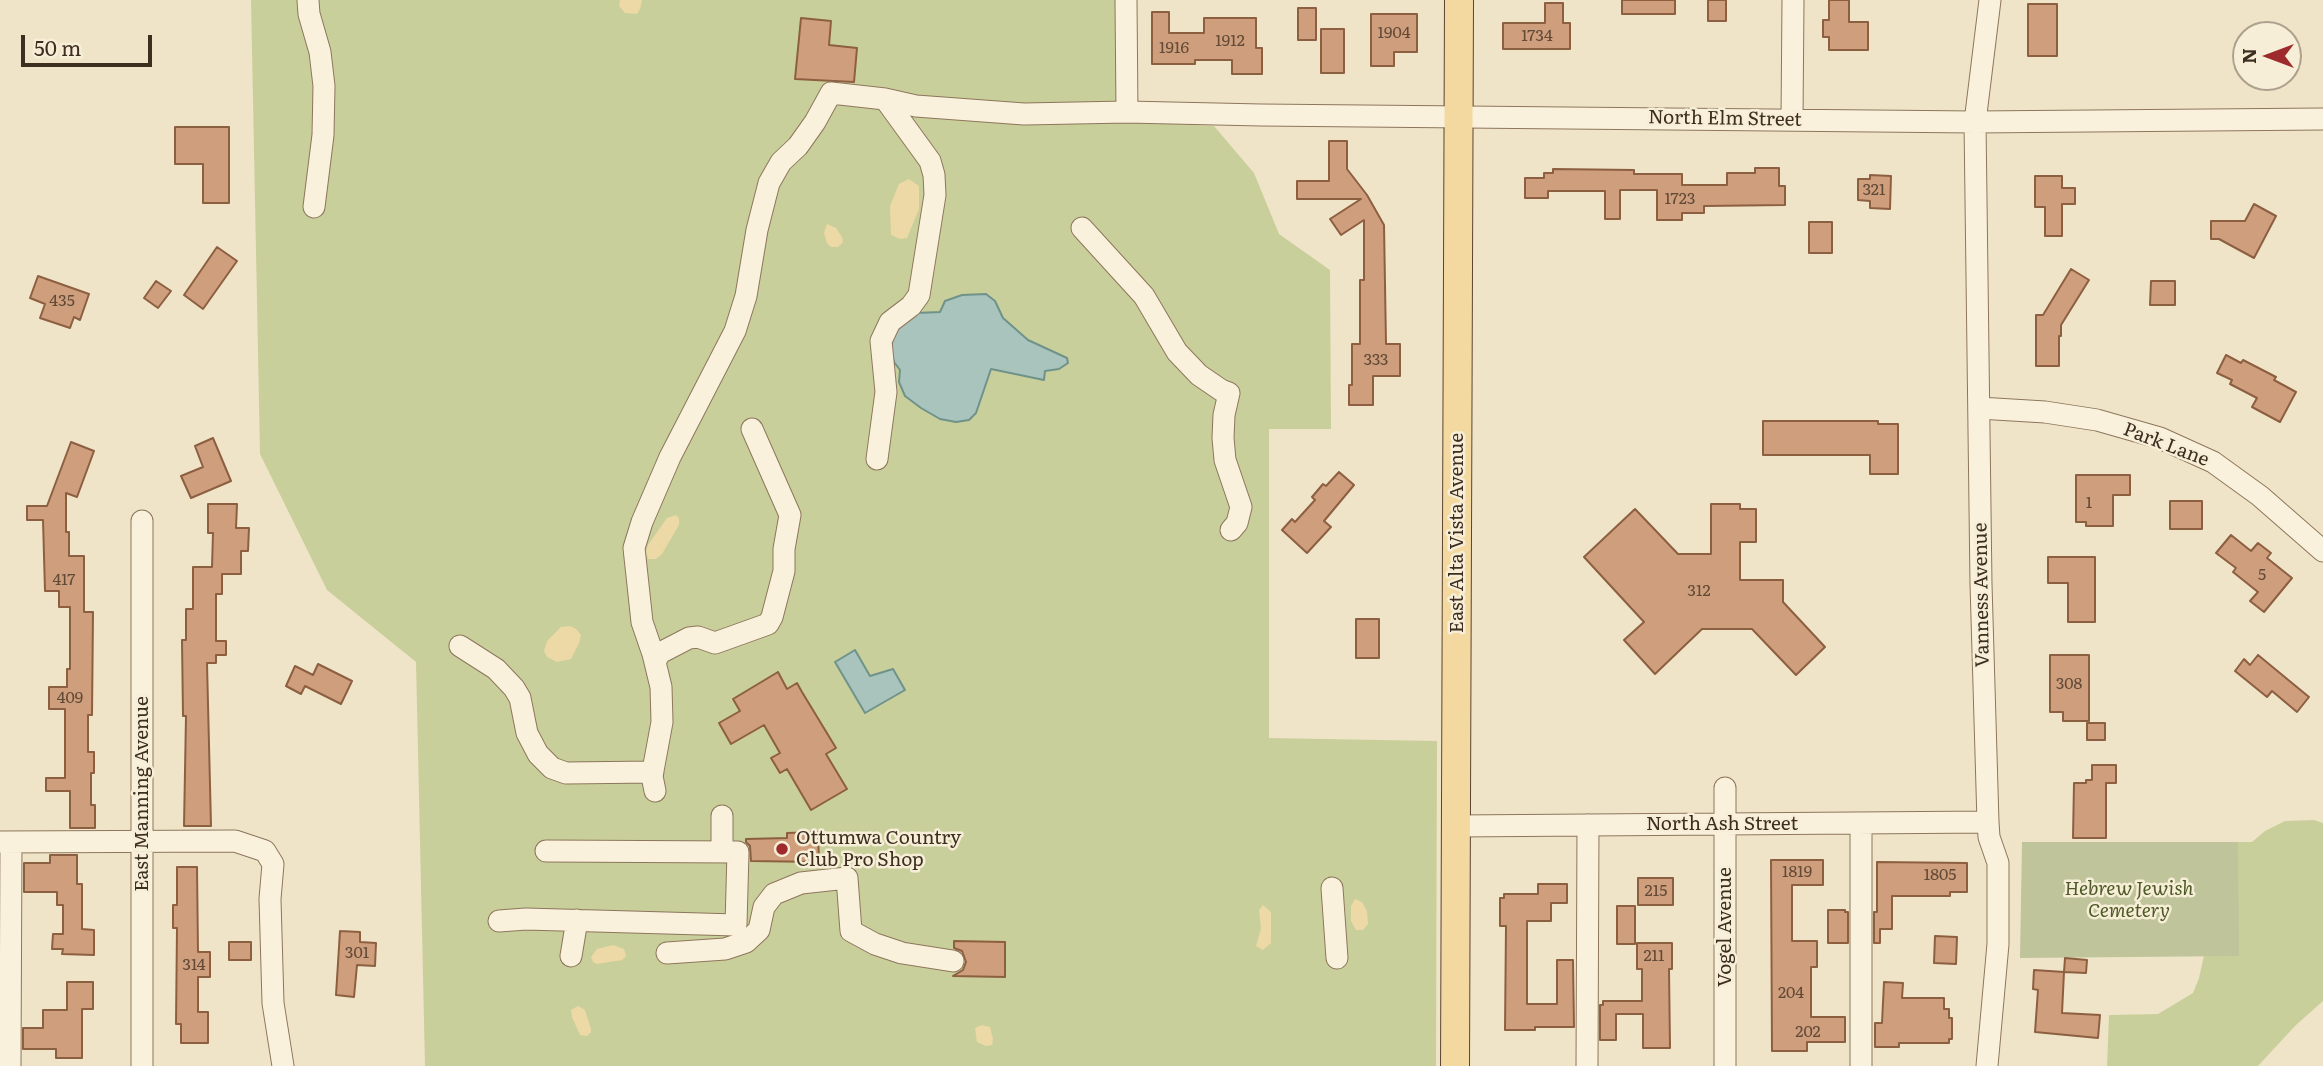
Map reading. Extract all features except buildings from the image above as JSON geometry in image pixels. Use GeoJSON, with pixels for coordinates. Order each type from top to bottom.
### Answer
{"type":"FeatureCollection","features":[{"type":"Feature","properties":{"kind":"main road","name":"East Alta Vista Avenue"},"geometry":{"type":"LineString","coordinates":[[1455,1066],[1459,0]]}},
{"type":"Feature","properties":{"kind":"street"},"geometry":{"type":"LineString","coordinates":[[308,0],[320,52],[324,86],[323,135],[314,207]]}},
{"type":"Feature","properties":{"kind":"street"},"geometry":{"type":"LineString","coordinates":[[1126,0],[1127,112]]}},
{"type":"Feature","properties":{"kind":"street"},"geometry":{"type":"LineString","coordinates":[[1792,120],[1793,0]]}},
{"type":"Feature","properties":{"kind":"street","name":"Vanness Avenue"},"geometry":{"type":"LineString","coordinates":[[1987,1066],[1998,916],[1998,863],[1989,837],[1988,822],[1981,584],[1975,122],[1990,0]]}},
{"type":"Feature","properties":{"kind":"street","name":"North Elm Street"},"geometry":{"type":"LineString","coordinates":[[655,662],[642,622],[634,548],[642,522],[670,457],[736,331],[746,296],[757,230],[769,183],[781,162],[798,146],[815,122],[831,93],[885,99],[916,106],[990,112],[1975,122],[2323,119]]}},
{"type":"Feature","properties":{"kind":"street"},"geometry":{"type":"LineString","coordinates":[[877,459],[886,392],[881,341],[890,322],[911,306],[919,295],[935,195],[930,161],[885,99]]}},
{"type":"Feature","properties":{"kind":"street"},"geometry":{"type":"LineString","coordinates":[[1082,228],[1144,296],[1177,352],[1199,375],[1229,393],[1224,415],[1225,460],[1241,507],[1237,523],[1231,530]]}},
{"type":"Feature","properties":{"kind":"street","name":"Park Lane"},"geometry":{"type":"LineString","coordinates":[[1979,408],[2045,412],[2098,420],[2160,438],[2213,461],[2260,496],[2323,551]]}},
{"type":"Feature","properties":{"kind":"street"},"geometry":{"type":"LineString","coordinates":[[460,646],[496,669],[514,688],[520,698],[527,733],[538,754],[552,768],[566,773],[654,782],[662,722],[661,687],[655,662],[660,653],[688,638],[698,637],[715,643],[768,624],[772,617],[784,571],[784,549],[790,515],[752,429]]}},
{"type":"Feature","properties":{"kind":"street","name":"East Manning Avenue"},"geometry":{"type":"LineString","coordinates":[[142,522],[142,1066]]}},
{"type":"Feature","properties":{"kind":"street","name":"Vogel Avenue"},"geometry":{"type":"LineString","coordinates":[[1725,788],[1725,1066]]}},
{"type":"Feature","properties":{"kind":"street"},"geometry":{"type":"LineString","coordinates":[[499,921],[577,920],[736,925],[730,852],[722,816]]}},
{"type":"Feature","properties":{"kind":"street","name":"North Ash Street"},"geometry":{"type":"LineString","coordinates":[[1456,826],[1988,822]]}},
{"type":"Feature","properties":{"kind":"street"},"geometry":{"type":"LineString","coordinates":[[1861,823],[1861,1066]]}},
{"type":"Feature","properties":{"kind":"street"},"geometry":{"type":"LineString","coordinates":[[1587,1066],[1588,825]]}},
{"type":"Feature","properties":{"kind":"street"},"geometry":{"type":"LineString","coordinates":[[10,1066],[6,842],[235,841],[265,851],[273,864],[270,899],[273,1003],[283,1066]]}},
{"type":"Feature","properties":{"kind":"street"},"geometry":{"type":"LineString","coordinates":[[545,851],[730,852]]}},
{"type":"Feature","properties":{"kind":"street"},"geometry":{"type":"LineString","coordinates":[[667,953],[725,949],[746,942],[759,930],[764,907],[774,894],[801,883],[847,878],[851,931],[875,944],[902,953],[953,961]]}},
{"type":"Feature","properties":{"kind":"street"},"geometry":{"type":"LineString","coordinates":[[1332,888],[1337,958]]}},
{"type":"Feature","properties":{"kind":"street"},"geometry":{"type":"LineString","coordinates":[[571,956],[577,920]]}},
{"type":"Feature","properties":{"kind":"green space"},"geometry":{"type":"Polygon","coordinates":[[[251,0],[1118,0],[1119,121],[1214,126],[1254,173],[1279,234],[1330,270],[1331,429],[1269,429],[1269,738],[1437,741],[1436,1066],[425,1066],[416,662],[327,590],[260,454],[251,0]]]}},
{"type":"Feature","properties":{"kind":"green space"},"geometry":{"type":"Polygon","coordinates":[[[2314,820],[2323,823],[2323,1001],[2296,1025],[2258,1066],[2107,1066],[2109,1015],[2158,1014],[2193,993],[2208,937],[2238,854],[2238,842],[2252,842],[2265,831],[2285,821],[2314,820]]]}},
{"type":"Feature","properties":{"kind":"green space","name":"Hebrew Jewish Cemetery"},"geometry":{"type":"Polygon","coordinates":[[[2022,842],[2238,842],[2239,956],[2020,958],[2022,842]]]}},
{"type":"Feature","properties":{"kind":"sand"},"geometry":{"type":"Polygon","coordinates":[[[620,0],[642,0],[637,14],[625,13],[619,6],[620,0]]]}},
{"type":"Feature","properties":{"kind":"sand"},"geometry":{"type":"Polygon","coordinates":[[[909,179],[919,186],[919,209],[907,238],[900,239],[891,235],[890,206],[899,184],[909,179]]]}},
{"type":"Feature","properties":{"kind":"sand"},"geometry":{"type":"Polygon","coordinates":[[[827,224],[836,228],[842,237],[843,242],[838,247],[831,247],[827,243],[824,233],[827,224]]]}},
{"type":"Feature","properties":{"kind":"sand"},"geometry":{"type":"Polygon","coordinates":[[[676,515],[679,525],[662,554],[656,559],[648,559],[648,545],[667,518],[676,515]]]}},
{"type":"Feature","properties":{"kind":"sand"},"geometry":{"type":"Polygon","coordinates":[[[570,626],[581,635],[571,659],[557,662],[547,657],[544,651],[547,641],[561,627],[570,626]]]}},
{"type":"Feature","properties":{"kind":"sand"},"geometry":{"type":"Polygon","coordinates":[[[1355,899],[1362,902],[1367,911],[1368,924],[1363,930],[1356,930],[1351,921],[1351,906],[1355,899]]]}},
{"type":"Feature","properties":{"kind":"sand"},"geometry":{"type":"Polygon","coordinates":[[[1263,905],[1271,912],[1271,943],[1263,950],[1256,946],[1261,928],[1259,910],[1263,905]]]}},
{"type":"Feature","properties":{"kind":"sand"},"geometry":{"type":"Polygon","coordinates":[[[613,945],[624,949],[626,956],[622,960],[597,964],[593,962],[591,957],[597,949],[613,945]]]}},
{"type":"Feature","properties":{"kind":"sand"},"geometry":{"type":"Polygon","coordinates":[[[578,1006],[585,1010],[591,1029],[587,1036],[580,1035],[572,1017],[571,1010],[578,1006]]]}},
{"type":"Feature","properties":{"kind":"sand"},"geometry":{"type":"Polygon","coordinates":[[[982,1025],[990,1027],[992,1045],[986,1046],[977,1042],[975,1028],[982,1025]]]}},
{"type":"Feature","properties":{"kind":"water"},"geometry":{"type":"Polygon","coordinates":[[[986,294],[995,301],[1003,318],[1028,340],[1067,358],[1068,363],[1059,369],[1045,371],[1044,380],[991,369],[976,413],[969,420],[956,422],[940,419],[905,396],[899,382],[900,370],[894,362],[891,350],[894,329],[916,313],[940,312],[945,301],[962,295],[986,294]]]}},
{"type":"Feature","properties":{"kind":"water"},"geometry":{"type":"Polygon","coordinates":[[[855,650],[870,676],[893,669],[905,690],[865,713],[835,662],[855,650]]]}},
{"type":"Feature","properties":{"kind":"place","name":"Ottumwa Country Club Pro Shop"},"geometry":{"type":"Point","coordinates":[782,849]}}]}
